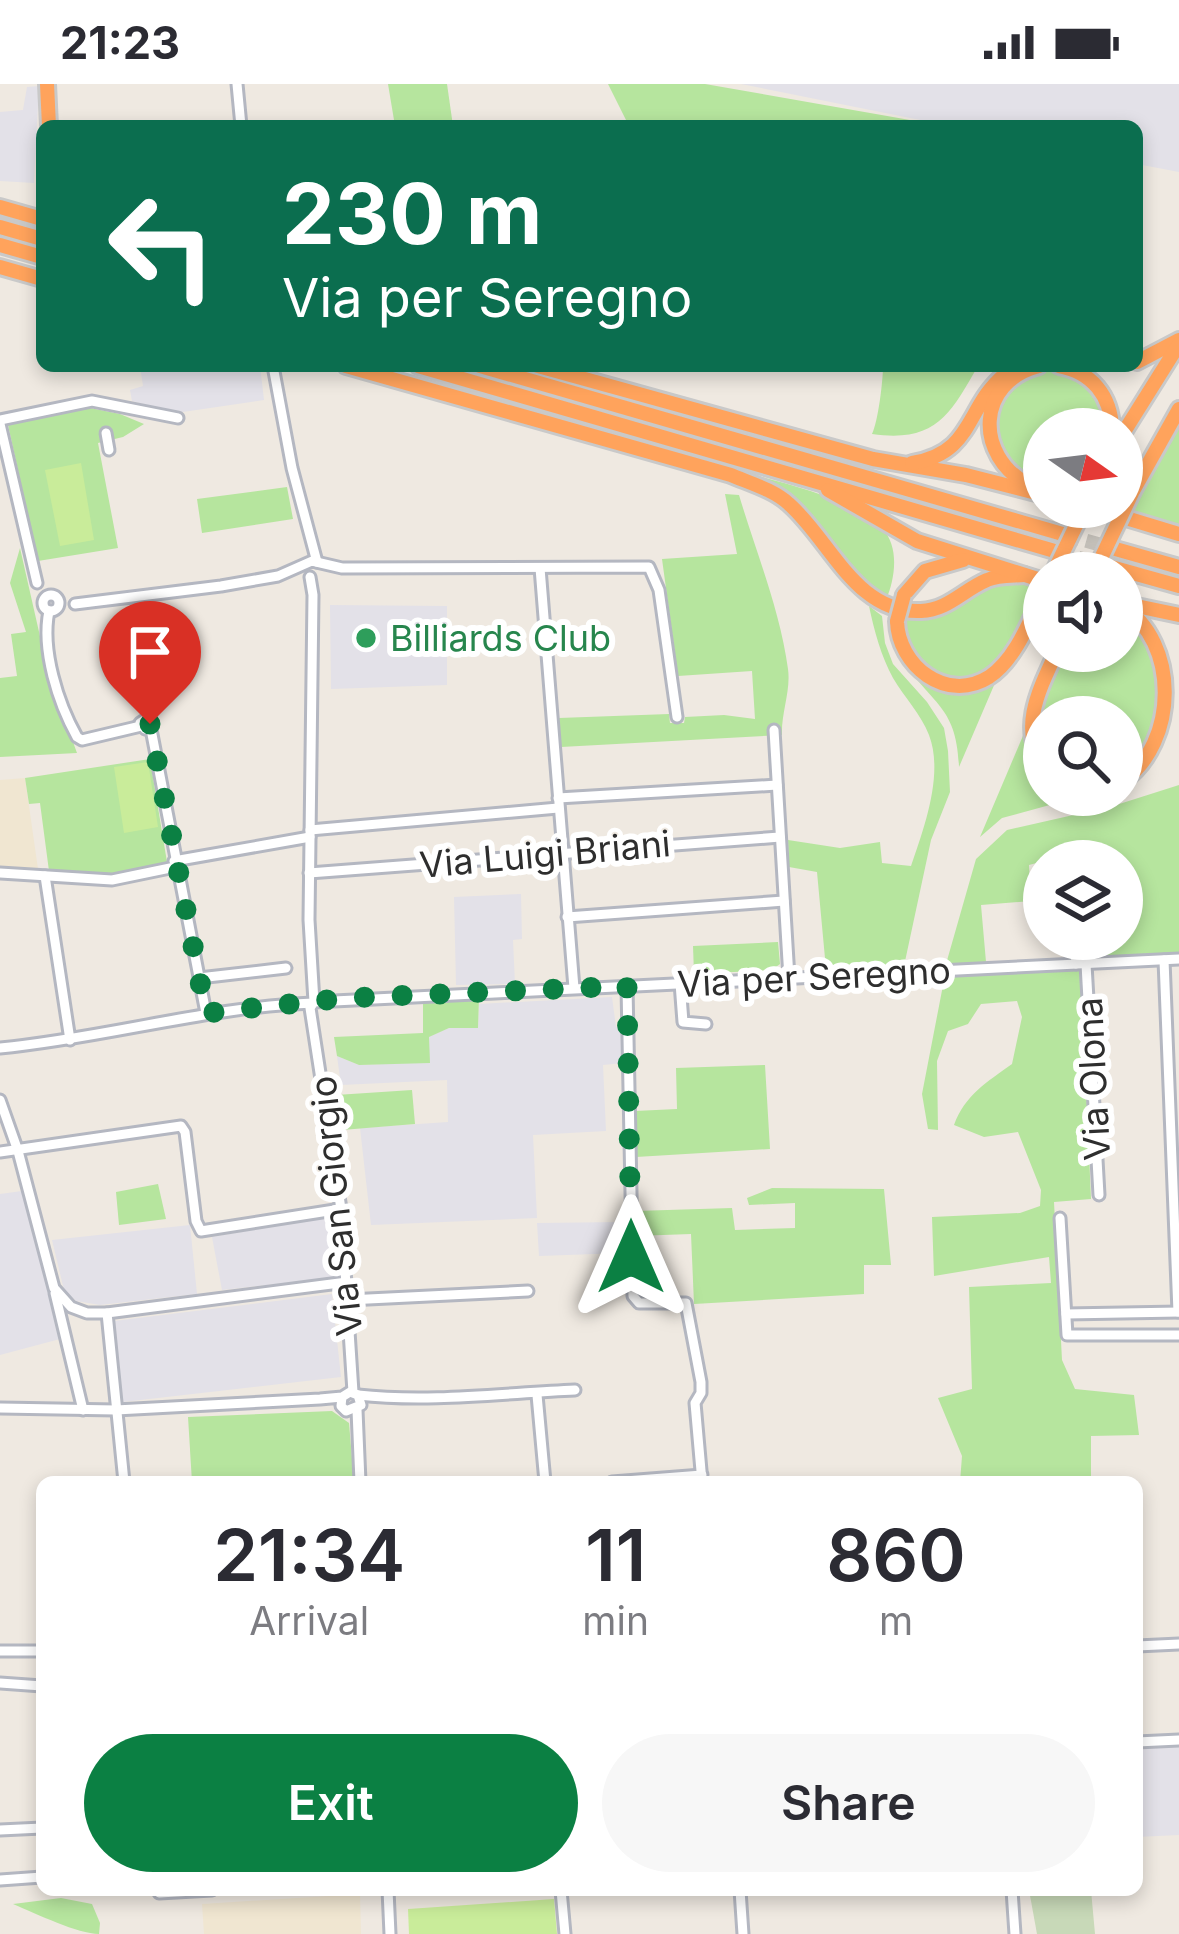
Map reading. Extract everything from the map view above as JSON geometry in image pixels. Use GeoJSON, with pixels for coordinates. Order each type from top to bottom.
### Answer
{"type":"FeatureCollection","features":[{"type":"Feature","properties":{"kind":"highway"},"geometry":{"type":"LineString","coordinates":[[47,84],[49,120]]}},
{"type":"Feature","properties":{"kind":"highway"},"geometry":{"type":"LineString","coordinates":[[0,207],[36,217]]}},
{"type":"Feature","properties":{"kind":"highway"},"geometry":{"type":"LineString","coordinates":[[18,212],[36,209]]}},
{"type":"Feature","properties":{"kind":"highway"},"geometry":{"type":"LineString","coordinates":[[0,227],[36,237]]}},
{"type":"Feature","properties":{"kind":"highway"},"geometry":{"type":"LineString","coordinates":[[0,245],[36,255]]}},
{"type":"Feature","properties":{"kind":"highway"},"geometry":{"type":"LineString","coordinates":[[3,270],[36,278]]}},
{"type":"Feature","properties":{"kind":"highway"},"geometry":{"type":"LineString","coordinates":[[1143,359],[1179,342]]}},
{"type":"Feature","properties":{"kind":"highway"},"geometry":{"type":"LineString","coordinates":[[1138,408],[1179,342]]}},
{"type":"Feature","properties":{"kind":"highway"},"geometry":{"type":"LineString","coordinates":[[367,372],[731,475],[785,499],[811,524],[864,593],[893,608],[940,608],[988,579],[1023,575]]}},
{"type":"Feature","properties":{"kind":"highway"},"geometry":{"type":"LineString","coordinates":[[439,372],[1058,551]]}},
{"type":"Feature","properties":{"kind":"highway"},"geometry":{"type":"LineString","coordinates":[[501,372],[1066,535]]}},
{"type":"Feature","properties":{"kind":"highway"},"geometry":{"type":"LineString","coordinates":[[559,372],[747,426],[1023,489]]}},
{"type":"Feature","properties":{"kind":"highway"},"geometry":{"type":"LineString","coordinates":[[901,464],[920,462],[958,443],[987,392],[1008,372]]}},
{"type":"Feature","properties":{"kind":"highway"},"geometry":{"type":"LineString","coordinates":[[1022,372],[1004,385],[989,419],[989,437],[1006,469],[1023,480]]}},
{"type":"Feature","properties":{"kind":"highway"},"geometry":{"type":"LineString","coordinates":[[1077,372],[1097,385],[1109,408]]}},
{"type":"Feature","properties":{"kind":"highway"},"geometry":{"type":"LineString","coordinates":[[1106,552],[1133,491],[1179,409]]}},
{"type":"Feature","properties":{"kind":"highway"},"geometry":{"type":"LineString","coordinates":[[808,479],[917,542],[1023,575]]}},
{"type":"Feature","properties":{"kind":"highway"},"geometry":{"type":"LineString","coordinates":[[1143,523],[1179,532]]}},
{"type":"Feature","properties":{"kind":"highway"},"geometry":{"type":"LineString","coordinates":[[1112,548],[1179,567]]}},
{"type":"Feature","properties":{"kind":"highway"},"geometry":{"type":"LineString","coordinates":[[971,560],[938,564],[904,595],[897,621],[902,650],[933,680],[961,684],[987,678],[1012,652],[1023,632]]}},
{"type":"Feature","properties":{"kind":"highway"},"geometry":{"type":"LineString","coordinates":[[1143,578],[1179,586]]}},
{"type":"Feature","properties":{"kind":"highway"},"geometry":{"type":"LineString","coordinates":[[1143,608],[1179,615]]}},
{"type":"Feature","properties":{"kind":"highway"},"geometry":{"type":"LineString","coordinates":[[1143,623],[1162,648],[1168,690],[1155,743],[1143,763]]}},
{"type":"Feature","properties":{"kind":"street"},"geometry":{"type":"LineString","coordinates":[[237,84],[240,120]]}},
{"type":"Feature","properties":{"kind":"street","name":"Via San Giorgio"},"geometry":{"type":"LineString","coordinates":[[274,372],[314,569],[306,966],[316,1007],[341,1209],[360,1476]]}},
{"type":"Feature","properties":{"kind":"street"},"geometry":{"type":"LineString","coordinates":[[50,608],[37,583],[0,422],[92,400],[178,418]]}},
{"type":"Feature","properties":{"kind":"street"},"geometry":{"type":"LineString","coordinates":[[106,433],[109,450]]}},
{"type":"Feature","properties":{"kind":"street"},"geometry":{"type":"LineString","coordinates":[[50,608],[314,569],[649,567],[658,590],[677,717]]}},
{"type":"Feature","properties":{"kind":"street"},"geometry":{"type":"LineString","coordinates":[[540,568],[574,988]]}},
{"type":"Feature","properties":{"kind":"street"},"geometry":{"type":"LineString","coordinates":[[37,583],[75,604]]}},
{"type":"Feature","properties":{"kind":"street"},"geometry":{"type":"LineString","coordinates":[[55,596],[47,624],[53,671],[77,737],[82,740],[146,725],[206,1013]]}},
{"type":"Feature","properties":{"kind":"street"},"geometry":{"type":"LineString","coordinates":[[774,730],[789,978]]}},
{"type":"Feature","properties":{"kind":"street"},"geometry":{"type":"LineString","coordinates":[[0,873],[112,880],[310,833],[558,803],[777,785]]}},
{"type":"Feature","properties":{"kind":"street","name":"Via Luigi Briani"},"geometry":{"type":"LineString","coordinates":[[309,873],[780,837]]}},
{"type":"Feature","properties":{"kind":"street"},"geometry":{"type":"LineString","coordinates":[[45,875],[70,1040]]}},
{"type":"Feature","properties":{"kind":"street"},"geometry":{"type":"LineString","coordinates":[[567,917],[784,901]]}},
{"type":"Feature","properties":{"kind":"street","name":"Via per Seregno"},"geometry":{"type":"LineString","coordinates":[[0,1048],[70,1040],[206,1013],[298,1004],[316,1007],[335,999],[1179,959]]}},
{"type":"Feature","properties":{"kind":"street"},"geometry":{"type":"LineString","coordinates":[[1080,960],[1081,964]]}},
{"type":"Feature","properties":{"kind":"street"},"geometry":{"type":"LineString","coordinates":[[1066,1314],[1178,1312],[1164,960]]}},
{"type":"Feature","properties":{"kind":"street","name":"Via Olona"},"geometry":{"type":"LineString","coordinates":[[1081,964],[1099,1195]]}},
{"type":"Feature","properties":{"kind":"street"},"geometry":{"type":"LineString","coordinates":[[199,978],[286,968]]}},
{"type":"Feature","properties":{"kind":"street"},"geometry":{"type":"LineString","coordinates":[[680,983],[683,1022],[706,1024]]}},
{"type":"Feature","properties":{"kind":"street"},"geometry":{"type":"LineString","coordinates":[[627,986],[633,1296],[646,1304],[681,1300],[689,1316],[700,1379],[701,1393],[695,1403],[702,1476]]}},
{"type":"Feature","properties":{"kind":"street"},"geometry":{"type":"LineString","coordinates":[[0,1100],[18,1151],[83,1410]]}},
{"type":"Feature","properties":{"kind":"street"},"geometry":{"type":"LineString","coordinates":[[0,1152],[181,1126],[201,1231],[341,1209]]}},
{"type":"Feature","properties":{"kind":"street"},"geometry":{"type":"LineString","coordinates":[[1060,1218],[1067,1335],[1179,1335]]}},
{"type":"Feature","properties":{"kind":"street"},"geometry":{"type":"LineString","coordinates":[[54,1288],[79,1311],[107,1313],[347,1282]]}},
{"type":"Feature","properties":{"kind":"street"},"geometry":{"type":"LineString","coordinates":[[348,1300],[528,1291]]}},
{"type":"Feature","properties":{"kind":"street"},"geometry":{"type":"LineString","coordinates":[[107,1313],[123,1476]]}},
{"type":"Feature","properties":{"kind":"street"},"geometry":{"type":"LineString","coordinates":[[0,1408],[116,1410],[575,1390]]}},
{"type":"Feature","properties":{"kind":"street"},"geometry":{"type":"LineString","coordinates":[[537,1395],[544,1476]]}},
{"type":"Feature","properties":{"kind":"street"},"geometry":{"type":"LineString","coordinates":[[1143,1646],[1179,1644]]}},
{"type":"Feature","properties":{"kind":"street"},"geometry":{"type":"LineString","coordinates":[[1,1648],[36,1651]]}},
{"type":"Feature","properties":{"kind":"street"},"geometry":{"type":"LineString","coordinates":[[0,1683],[36,1686]]}},
{"type":"Feature","properties":{"kind":"street"},"geometry":{"type":"LineString","coordinates":[[1143,1742],[1179,1740]]}},
{"type":"Feature","properties":{"kind":"street"},"geometry":{"type":"LineString","coordinates":[[0,1830],[36,1828]]}},
{"type":"Feature","properties":{"kind":"street"},"geometry":{"type":"LineString","coordinates":[[0,1880],[36,1877]]}},
{"type":"Feature","properties":{"kind":"street"},"geometry":{"type":"LineString","coordinates":[[388,1896],[389,1934]]}},
{"type":"Feature","properties":{"kind":"street"},"geometry":{"type":"LineString","coordinates":[[562,1896],[565,1934]]}},
{"type":"Feature","properties":{"kind":"street"},"geometry":{"type":"LineString","coordinates":[[740,1896],[743,1934]]}},
{"type":"Feature","properties":{"kind":"street"},"geometry":{"type":"LineString","coordinates":[[1012,1896],[1015,1934]]}},
{"type":"Feature","properties":{"kind":"shaded area"},"geometry":{"type":"Polygon","coordinates":[[[741,84],[1179,84],[1179,172],[1143,165],[1143,120],[920,120],[741,84]]]}},
{"type":"Feature","properties":{"kind":"shaded area"},"geometry":{"type":"Polygon","coordinates":[[[39,86],[34,183],[0,181],[0,112],[23,110],[27,87],[39,86]]]}},
{"type":"Feature","properties":{"kind":"shaded area"},"geometry":{"type":"Polygon","coordinates":[[[141,372],[261,372],[264,400],[176,413],[132,401],[130,390],[143,386],[141,372]]]}},
{"type":"Feature","properties":{"kind":"shaded area"},"geometry":{"type":"Polygon","coordinates":[[[330,605],[447,606],[447,685],[331,689],[330,605]]]}},
{"type":"Feature","properties":{"kind":"shaded area"},"geometry":{"type":"Polygon","coordinates":[[[25,778],[38,869],[0,866],[0,780],[25,778]]]}},
{"type":"Feature","properties":{"kind":"shaded area"},"geometry":{"type":"Polygon","coordinates":[[[521,894],[522,939],[513,940],[515,984],[456,985],[454,897],[521,894]]]}},
{"type":"Feature","properties":{"kind":"shaded area"},"geometry":{"type":"Polygon","coordinates":[[[612,997],[616,1027],[621,1027],[623,1063],[603,1065],[606,1131],[533,1135],[537,1218],[371,1225],[360,1128],[448,1122],[447,1080],[341,1085],[337,1056],[359,1065],[429,1062],[428,1037],[449,1028],[478,1028],[479,1004],[612,997]]]}},
{"type":"Feature","properties":{"kind":"shaded area"},"geometry":{"type":"Polygon","coordinates":[[[22,1191],[60,1339],[0,1355],[0,1194],[22,1191]]]}},
{"type":"Feature","properties":{"kind":"shaded area"},"geometry":{"type":"Polygon","coordinates":[[[333,1216],[337,1277],[222,1290],[212,1237],[333,1216]]]}},
{"type":"Feature","properties":{"kind":"shaded area"},"geometry":{"type":"Polygon","coordinates":[[[622,1222],[623,1253],[539,1256],[537,1223],[622,1222]]]}},
{"type":"Feature","properties":{"kind":"shaded area"},"geometry":{"type":"Polygon","coordinates":[[[190,1225],[197,1294],[100,1305],[76,1301],[64,1290],[52,1240],[190,1225]]]}},
{"type":"Feature","properties":{"kind":"shaded area"},"geometry":{"type":"Polygon","coordinates":[[[332,1294],[341,1377],[123,1402],[114,1321],[332,1294]]]}},
{"type":"Feature","properties":{"kind":"shaded area"},"geometry":{"type":"Polygon","coordinates":[[[1179,1745],[1179,1835],[1143,1837],[1143,1747],[1179,1745]]]}},
{"type":"Feature","properties":{"kind":"shaded area"},"geometry":{"type":"Polygon","coordinates":[[[360,1896],[361,1934],[204,1934],[202,1904],[360,1896]]]}},
{"type":"Feature","properties":{"kind":"green space"},"geometry":{"type":"Polygon","coordinates":[[[388,84],[447,84],[452,120],[394,120],[388,84]]]}},
{"type":"Feature","properties":{"kind":"green space"},"geometry":{"type":"Polygon","coordinates":[[[608,84],[705,84],[910,120],[626,120],[608,84]]]}},
{"type":"Feature","properties":{"kind":"green space"},"geometry":{"type":"Polygon","coordinates":[[[882,372],[974,372],[938,422],[911,434],[872,434],[882,372]]]}},
{"type":"Feature","properties":{"kind":"green space"},"geometry":{"type":"Polygon","coordinates":[[[1038,372],[1062,372],[1088,385],[1102,408],[1023,408],[1023,473],[998,440],[996,409],[1016,382],[1038,372]]]}},
{"type":"Feature","properties":{"kind":"green space"},"geometry":{"type":"Polygon","coordinates":[[[90,408],[144,424],[123,437],[98,443],[118,548],[38,561],[8,425],[90,408]]]}},
{"type":"Feature","properties":{"kind":"green space"},"geometry":{"type":"Polygon","coordinates":[[[1179,428],[1179,527],[1143,516],[1143,486],[1179,428]]]}},
{"type":"Feature","properties":{"kind":"green space"},"geometry":{"type":"Polygon","coordinates":[[[81,463],[94,540],[60,546],[45,470],[81,463]]]}},
{"type":"Feature","properties":{"kind":"green space"},"geometry":{"type":"Polygon","coordinates":[[[732,469],[832,499],[882,528],[894,563],[886,600],[868,589],[812,519],[732,469]]]}},
{"type":"Feature","properties":{"kind":"green space"},"geometry":{"type":"Polygon","coordinates":[[[287,487],[293,519],[202,533],[197,499],[287,487]]]}},
{"type":"Feature","properties":{"kind":"green space"},"geometry":{"type":"Polygon","coordinates":[[[725,494],[739,495],[779,625],[789,677],[782,735],[561,747],[559,718],[669,714],[670,723],[684,723],[685,717],[724,715],[755,719],[752,671],[678,676],[662,559],[737,554],[725,494]]]}},
{"type":"Feature","properties":{"kind":"green space"},"geometry":{"type":"Polygon","coordinates":[[[20,548],[49,676],[77,753],[0,757],[0,678],[17,676],[11,634],[26,632],[10,583],[20,548]]]}},
{"type":"Feature","properties":{"kind":"green space"},"geometry":{"type":"Polygon","coordinates":[[[1023,582],[1023,626],[1002,661],[985,674],[962,680],[938,675],[918,663],[910,654],[902,617],[947,608],[985,590],[1023,582]]]}},
{"type":"Feature","properties":{"kind":"green space"},"geometry":{"type":"Polygon","coordinates":[[[869,606],[882,616],[893,664],[944,728],[950,792],[931,840],[904,966],[826,969],[817,872],[789,867],[788,840],[840,848],[880,842],[882,863],[911,866],[933,784],[929,735],[889,670],[869,606]]]}},
{"type":"Feature","properties":{"kind":"green space"},"geometry":{"type":"Polygon","coordinates":[[[1143,630],[1150,636],[1164,688],[1150,743],[1143,752],[1143,696],[1046,696],[1055,672],[1143,672],[1143,630]]]}},
{"type":"Feature","properties":{"kind":"green space"},"geometry":{"type":"Polygon","coordinates":[[[903,660],[945,690],[967,691],[995,683],[959,767],[948,718],[903,660]]]}},
{"type":"Feature","properties":{"kind":"green space"},"geometry":{"type":"Polygon","coordinates":[[[1023,736],[1023,812],[1002,818],[980,837],[1023,736]]]}},
{"type":"Feature","properties":{"kind":"green space"},"geometry":{"type":"Polygon","coordinates":[[[150,759],[167,862],[112,876],[49,871],[40,803],[29,804],[25,778],[150,759]]]}},
{"type":"Feature","properties":{"kind":"green space"},"geometry":{"type":"Polygon","coordinates":[[[148,762],[158,827],[124,833],[114,767],[148,762]]]}},
{"type":"Feature","properties":{"kind":"green space"},"geometry":{"type":"Polygon","coordinates":[[[1179,785],[1179,953],[1143,955],[1143,840],[1023,840],[1023,902],[981,905],[986,962],[946,964],[976,859],[1007,830],[1069,816],[1143,816],[1143,796],[1179,785]]]}},
{"type":"Feature","properties":{"kind":"green space"},"geometry":{"type":"Polygon","coordinates":[[[778,942],[780,964],[772,970],[694,974],[693,946],[778,942]]]}},
{"type":"Feature","properties":{"kind":"green space"},"geometry":{"type":"Polygon","coordinates":[[[1081,970],[1091,1199],[1054,1202],[1062,1360],[1075,1389],[1134,1395],[1139,1435],[1091,1436],[1091,1476],[960,1476],[962,1456],[938,1398],[972,1389],[969,1287],[1051,1283],[1049,1257],[934,1276],[932,1217],[1020,1213],[1040,1206],[1041,1190],[1018,1132],[984,1137],[954,1125],[971,1097],[1012,1064],[1022,1017],[1017,1001],[981,1004],[968,1024],[948,1031],[937,1061],[938,1130],[928,1129],[922,1094],[945,975],[1081,970]]]}},
{"type":"Feature","properties":{"kind":"green space"},"geometry":{"type":"Polygon","coordinates":[[[479,998],[478,1028],[449,1028],[429,1037],[430,1063],[359,1065],[337,1056],[334,1037],[423,1033],[423,1000],[479,998]]]}},
{"type":"Feature","properties":{"kind":"green space"},"geometry":{"type":"Polygon","coordinates":[[[765,1065],[770,1149],[636,1157],[635,1111],[677,1109],[676,1068],[765,1065]]]}},
{"type":"Feature","properties":{"kind":"green space"},"geometry":{"type":"Polygon","coordinates":[[[412,1090],[415,1124],[342,1130],[336,1095],[412,1090]]]}},
{"type":"Feature","properties":{"kind":"green space"},"geometry":{"type":"Polygon","coordinates":[[[158,1184],[166,1219],[119,1225],[116,1192],[158,1184]]]}},
{"type":"Feature","properties":{"kind":"green space"},"geometry":{"type":"Polygon","coordinates":[[[772,1188],[884,1189],[891,1265],[864,1265],[864,1294],[694,1304],[691,1234],[635,1236],[635,1211],[732,1208],[735,1230],[795,1228],[795,1203],[749,1205],[747,1198],[772,1188]]]}},
{"type":"Feature","properties":{"kind":"green space"},"geometry":{"type":"Polygon","coordinates":[[[332,1411],[349,1423],[353,1476],[192,1476],[188,1417],[332,1411]]]}},
{"type":"Feature","properties":{"kind":"green space"},"geometry":{"type":"Polygon","coordinates":[[[1030,1896],[1092,1896],[1095,1934],[1037,1934],[1030,1896]]]}},
{"type":"Feature","properties":{"kind":"green space"},"geometry":{"type":"Polygon","coordinates":[[[61,1898],[92,1904],[99,1934],[13,1904],[61,1898]]]}},
{"type":"Feature","properties":{"kind":"green space"},"geometry":{"type":"Polygon","coordinates":[[[554,1899],[557,1934],[409,1934],[408,1909],[554,1899]]]}},
{"type":"Feature","properties":{"kind":"tunnel"},"geometry":{"type":"LineString","coordinates":[[1066,535],[1112,548]]}},
{"type":"Feature","properties":{"kind":"place","name":"Billiards Club"},"geometry":{"type":"Point","coordinates":[366,638]}},
{"type":"Feature","properties":{"kind":"route"},"geometry":{"type":"LineString","coordinates":[[150,724],[206,1013],[344,998],[627,986],[631,1257]]}}]}
